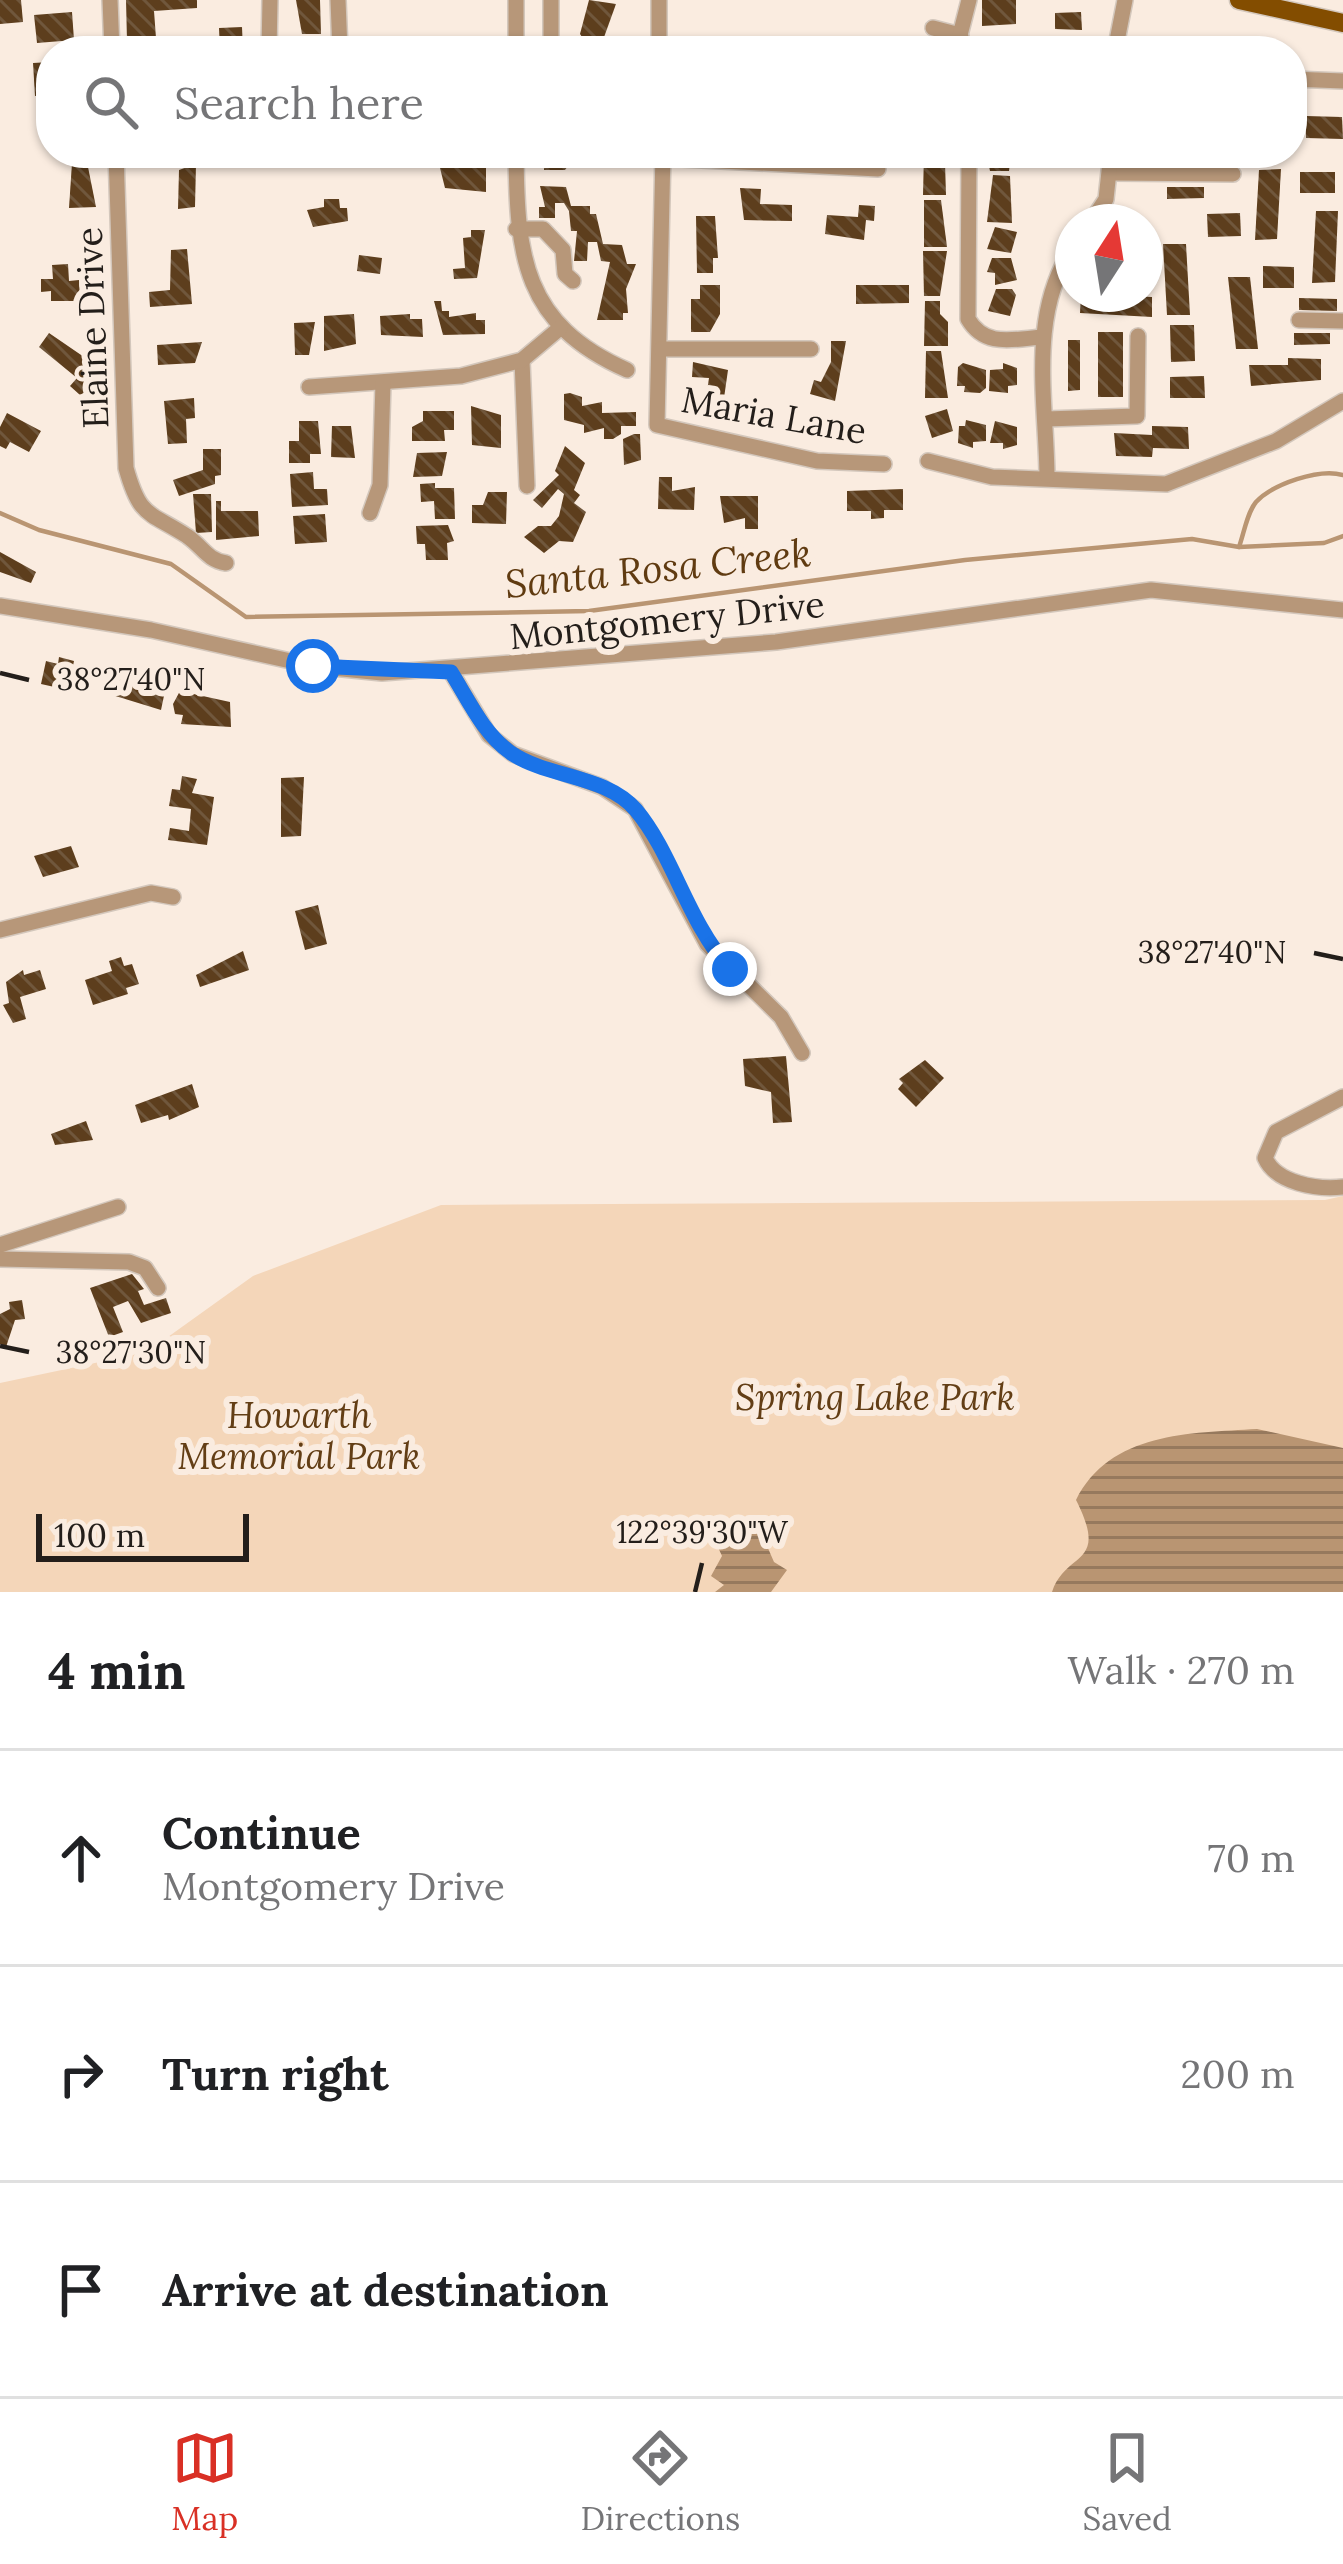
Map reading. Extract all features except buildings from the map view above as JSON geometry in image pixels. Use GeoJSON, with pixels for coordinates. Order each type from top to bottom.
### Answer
{"type":"FeatureCollection","features":[{"type":"Feature","properties":{"kind":"main road"},"geometry":{"type":"LineString","coordinates":[[1239,0],[1343,23]]}},
{"type":"Feature","properties":{"kind":"street"},"geometry":{"type":"LineString","coordinates":[[110,0],[111,36]]}},
{"type":"Feature","properties":{"kind":"street"},"geometry":{"type":"LineString","coordinates":[[269,36],[270,0]]}},
{"type":"Feature","properties":{"kind":"street"},"geometry":{"type":"LineString","coordinates":[[338,0],[339,36]]}},
{"type":"Feature","properties":{"kind":"street"},"geometry":{"type":"LineString","coordinates":[[516,0],[516,36]]}},
{"type":"Feature","properties":{"kind":"street"},"geometry":{"type":"LineString","coordinates":[[551,0],[551,36]]}},
{"type":"Feature","properties":{"kind":"street"},"geometry":{"type":"LineString","coordinates":[[659,0],[659,36]]}},
{"type":"Feature","properties":{"kind":"street"},"geometry":{"type":"LineString","coordinates":[[964,36],[969,0]]}},
{"type":"Feature","properties":{"kind":"street"},"geometry":{"type":"LineString","coordinates":[[1118,36],[1125,0]]}},
{"type":"Feature","properties":{"kind":"street"},"geometry":{"type":"LineString","coordinates":[[933,28],[949,36]]}},
{"type":"Feature","properties":{"kind":"street"},"geometry":{"type":"LineString","coordinates":[[1307,80],[1343,81]]}},
{"type":"Feature","properties":{"kind":"street","name":"Elaine Drive"},"geometry":{"type":"LineString","coordinates":[[116,168],[126,468],[135,499],[148,518],[188,537],[212,560],[226,563]]}},
{"type":"Feature","properties":{"kind":"street"},"geometry":{"type":"LineString","coordinates":[[516,168],[516,229],[531,288],[560,328],[594,356],[627,370]]}},
{"type":"Feature","properties":{"kind":"street","name":"Maria Lane"},"geometry":{"type":"LineString","coordinates":[[663,168],[657,425],[817,461],[884,464]]}},
{"type":"Feature","properties":{"kind":"street"},"geometry":{"type":"LineString","coordinates":[[863,168],[878,169]]}},
{"type":"Feature","properties":{"kind":"street"},"geometry":{"type":"LineString","coordinates":[[968,168],[968,320],[977,334],[993,340],[1043,337]]}},
{"type":"Feature","properties":{"kind":"street"},"geometry":{"type":"LineString","coordinates":[[1103,204],[1110,168]]}},
{"type":"Feature","properties":{"kind":"street"},"geometry":{"type":"LineString","coordinates":[[1110,173],[1233,175]]}},
{"type":"Feature","properties":{"kind":"street"},"geometry":{"type":"LineString","coordinates":[[516,229],[544,229],[563,250],[565,274],[572,280]]}},
{"type":"Feature","properties":{"kind":"street"},"geometry":{"type":"LineString","coordinates":[[1047,475],[1043,337],[1055,274]]}},
{"type":"Feature","properties":{"kind":"street"},"geometry":{"type":"LineString","coordinates":[[1299,320],[1343,321]]}},
{"type":"Feature","properties":{"kind":"street"},"geometry":{"type":"LineString","coordinates":[[309,387],[461,376],[522,360],[560,328]]}},
{"type":"Feature","properties":{"kind":"street"},"geometry":{"type":"LineString","coordinates":[[1046,418],[1137,416],[1138,336]]}},
{"type":"Feature","properties":{"kind":"street","name":"Maria Lane"},"geometry":{"type":"LineString","coordinates":[[662,350],[811,349]]}},
{"type":"Feature","properties":{"kind":"street"},"geometry":{"type":"LineString","coordinates":[[522,360],[527,486]]}},
{"type":"Feature","properties":{"kind":"street"},"geometry":{"type":"LineString","coordinates":[[370,513],[380,485],[382,383]]}},
{"type":"Feature","properties":{"kind":"street"},"geometry":{"type":"LineString","coordinates":[[928,460],[992,477],[1047,475],[1166,484],[1276,441],[1343,401]]}},
{"type":"Feature","properties":{"kind":"street","name":"Montgomery Drive"},"geometry":{"type":"LineString","coordinates":[[0,606],[151,630],[313,666],[451,672],[776,642],[1151,590],[1343,610]]}},
{"type":"Feature","properties":{"kind":"street"},"geometry":{"type":"LineString","coordinates":[[451,672],[489,735],[513,754],[602,788],[635,809],[707,944],[781,1017],[802,1054]]}},
{"type":"Feature","properties":{"kind":"street"},"geometry":{"type":"LineString","coordinates":[[0,930],[152,893],[173,897]]}},
{"type":"Feature","properties":{"kind":"street"},"geometry":{"type":"LineString","coordinates":[[1343,1097],[1276,1132],[1264,1158],[1276,1174],[1290,1180],[1343,1187]]}},
{"type":"Feature","properties":{"kind":"street"},"geometry":{"type":"LineString","coordinates":[[0,1245],[118,1207]]}},
{"type":"Feature","properties":{"kind":"street"},"geometry":{"type":"LineString","coordinates":[[0,1259],[129,1262],[145,1268],[158,1288]]}},
{"type":"Feature","properties":{"kind":"green space","name":"Spring Lake Park"},"geometry":{"type":"Polygon","coordinates":[[[1343,1196],[1343,1592],[0,1592],[0,1383],[147,1352],[253,1276],[441,1205],[1325,1200],[1343,1196]]]}},
{"type":"Feature","properties":{"kind":"shaded area"},"geometry":{"type":"Polygon","coordinates":[[[1257,1429],[1343,1448],[1343,1592],[1052,1592],[1087,1547],[1089,1537],[1076,1500],[1109,1461],[1154,1440],[1257,1429]]]}},
{"type":"Feature","properties":{"kind":"shaded area"},"geometry":{"type":"Polygon","coordinates":[[[760,1530],[774,1562],[787,1570],[771,1592],[715,1592],[724,1585],[711,1576],[722,1556],[715,1541],[760,1530]]]}},
{"type":"Feature","properties":{"kind":"waterway"},"geometry":{"type":"LineString","coordinates":[[1239,547],[1250,512],[1264,495],[1309,476],[1343,475]]}},
{"type":"Feature","properties":{"kind":"waterway","name":"Santa Rosa Creek"},"geometry":{"type":"LineString","coordinates":[[0,513],[39,530],[171,564],[246,617],[589,611],[965,560],[1192,539],[1239,547],[1324,543],[1343,536]]}},
{"type":"Feature","properties":{"kind":"route"},"geometry":{"type":"LineString","coordinates":[[313,666],[382,673],[451,672],[489,735],[513,754],[602,788],[635,809],[707,944],[730,969]]}},
{"type":"Feature","properties":{"kind":"park label","name":"Howarth Memorial Park"},"geometry":{"type":"Point","coordinates":[299,1436]}}]}
